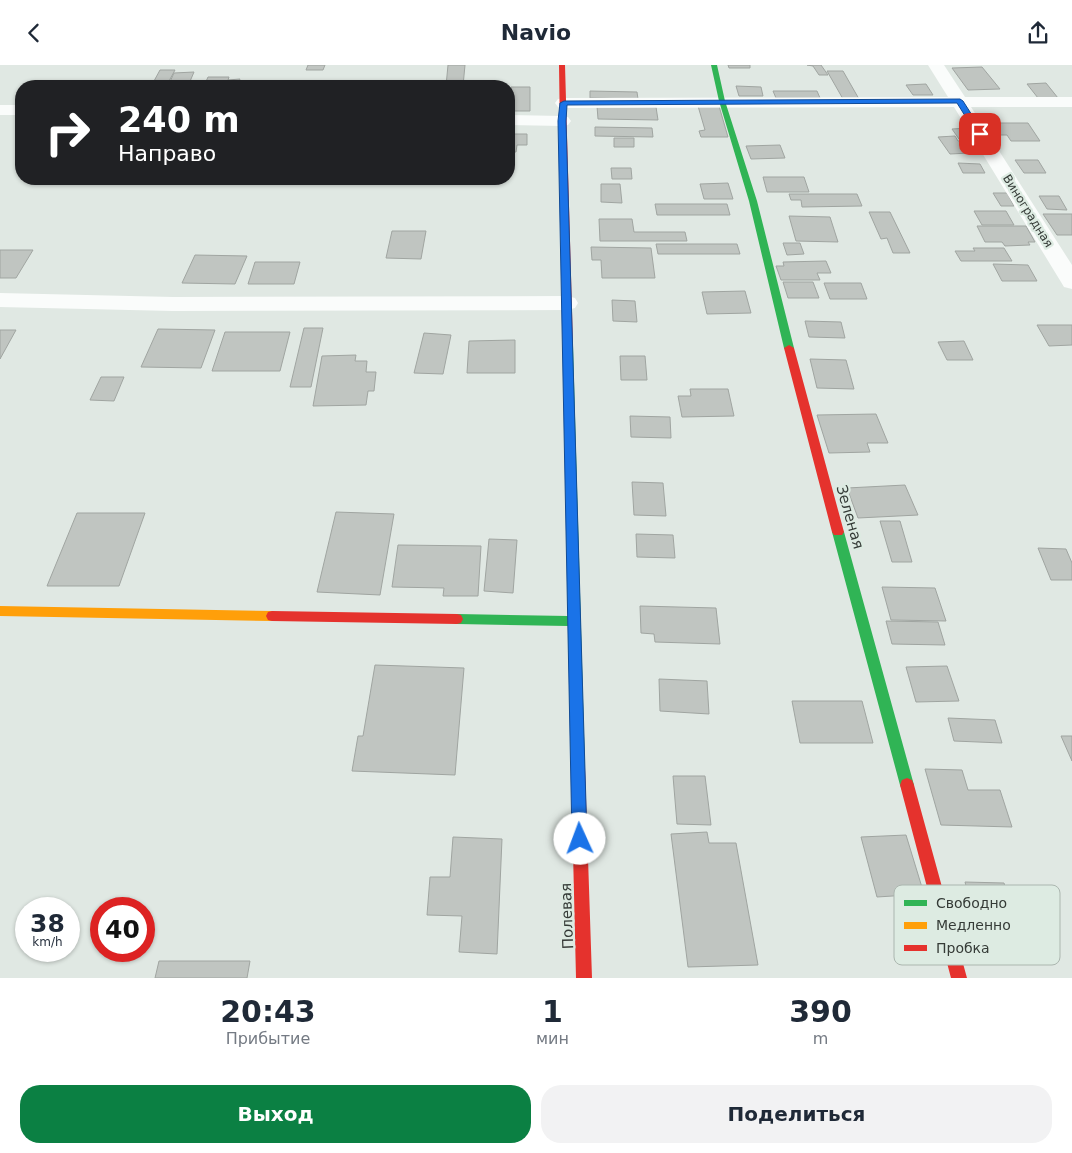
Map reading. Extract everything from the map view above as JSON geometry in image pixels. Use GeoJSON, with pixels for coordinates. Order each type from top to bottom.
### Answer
{"type":"FeatureCollection","features":[{"type":"Feature","properties":{"kind":"street","name":"Полевая"},"geometry":{"type":"LineString","coordinates":[[562,65],[584,978]]}},
{"type":"Feature","properties":{"kind":"street","name":"Зеленая"},"geometry":{"type":"LineString","coordinates":[[714,65],[722,101],[753,201],[808,424],[934,885]]}},
{"type":"Feature","properties":{"kind":"street","name":"Виноградная"},"geometry":{"type":"LineString","coordinates":[[936,65],[1072,282]]}},
{"type":"Feature","properties":{"kind":"street"},"geometry":{"type":"LineString","coordinates":[[515,119],[563,112],[722,101],[1072,102]]}},
{"type":"Feature","properties":{"kind":"street"},"geometry":{"type":"LineString","coordinates":[[0,110],[15,110]]}},
{"type":"Feature","properties":{"kind":"street"},"geometry":{"type":"LineString","coordinates":[[0,301],[173,304],[567,303]]}},
{"type":"Feature","properties":{"kind":"street"},"geometry":{"type":"LineString","coordinates":[[0,611],[574,621]]}},
{"type":"Feature","properties":{"kind":"street","name":"Зеленая"},"geometry":{"type":"LineString","coordinates":[[956,965],[959,978]]}},
{"type":"Feature","properties":{"kind":"building"},"geometry":{"type":"Polygon","coordinates":[[[308,65],[325,65],[323,70],[306,70],[308,65]]]}},
{"type":"Feature","properties":{"kind":"building"},"geometry":{"type":"Polygon","coordinates":[[[448,65],[465,65],[464,80],[447,80],[448,65]]]}},
{"type":"Feature","properties":{"kind":"building"},"geometry":{"type":"Polygon","coordinates":[[[728,65],[750,65],[750,68],[729,68],[728,65]]]}},
{"type":"Feature","properties":{"kind":"building"},"geometry":{"type":"Polygon","coordinates":[[[807,65],[821,65],[828,75],[819,75],[813,66],[807,65]]]}},
{"type":"Feature","properties":{"kind":"building"},"geometry":{"type":"Polygon","coordinates":[[[982,67],[1000,89],[968,90],[952,68],[982,67]]]}},
{"type":"Feature","properties":{"kind":"building"},"geometry":{"type":"Polygon","coordinates":[[[160,70],[175,70],[170,80],[155,80],[160,70]]]}},
{"type":"Feature","properties":{"kind":"building"},"geometry":{"type":"Polygon","coordinates":[[[827,71],[843,71],[859,99],[843,99],[827,71]]]}},
{"type":"Feature","properties":{"kind":"building"},"geometry":{"type":"Polygon","coordinates":[[[194,72],[191,80],[171,80],[174,73],[194,72]]]}},
{"type":"Feature","properties":{"kind":"building"},"geometry":{"type":"Polygon","coordinates":[[[208,77],[229,77],[228,80],[207,80],[208,77]]]}},
{"type":"Feature","properties":{"kind":"building"},"geometry":{"type":"Polygon","coordinates":[[[1046,83],[1058,98],[1038,98],[1027,84],[1046,83]]]}},
{"type":"Feature","properties":{"kind":"building"},"geometry":{"type":"Polygon","coordinates":[[[926,84],[933,95],[913,95],[906,85],[926,84]]]}},
{"type":"Feature","properties":{"kind":"building"},"geometry":{"type":"Polygon","coordinates":[[[736,86],[761,87],[763,96],[739,96],[736,86]]]}},
{"type":"Feature","properties":{"kind":"building"},"geometry":{"type":"Polygon","coordinates":[[[515,87],[530,87],[530,111],[515,111],[515,87]]]}},
{"type":"Feature","properties":{"kind":"building"},"geometry":{"type":"Polygon","coordinates":[[[590,91],[637,92],[638,99],[590,98],[590,91]]]}},
{"type":"Feature","properties":{"kind":"building"},"geometry":{"type":"Polygon","coordinates":[[[773,91],[817,91],[820,98],[776,98],[773,91]]]}},
{"type":"Feature","properties":{"kind":"building"},"geometry":{"type":"Polygon","coordinates":[[[597,106],[656,107],[658,120],[598,119],[597,106]]]}},
{"type":"Feature","properties":{"kind":"building"},"geometry":{"type":"Polygon","coordinates":[[[698,106],[719,106],[728,137],[701,137],[699,131],[705,130],[698,106]]]}},
{"type":"Feature","properties":{"kind":"building"},"geometry":{"type":"Polygon","coordinates":[[[989,123],[1028,123],[1040,141],[1011,141],[1007,135],[997,135],[989,123]]]}},
{"type":"Feature","properties":{"kind":"building"},"geometry":{"type":"Polygon","coordinates":[[[595,127],[652,128],[653,137],[595,136],[595,127]]]}},
{"type":"Feature","properties":{"kind":"building"},"geometry":{"type":"Polygon","coordinates":[[[969,128],[977,139],[959,139],[952,129],[969,128]]]}},
{"type":"Feature","properties":{"kind":"building"},"geometry":{"type":"Polygon","coordinates":[[[515,134],[527,134],[527,145],[517,145],[516,152],[515,134]]]}},
{"type":"Feature","properties":{"kind":"building"},"geometry":{"type":"Polygon","coordinates":[[[955,136],[970,153],[950,154],[938,137],[955,136]]]}},
{"type":"Feature","properties":{"kind":"building"},"geometry":{"type":"Polygon","coordinates":[[[614,138],[634,138],[634,147],[614,147],[614,138]]]}},
{"type":"Feature","properties":{"kind":"building"},"geometry":{"type":"Polygon","coordinates":[[[780,145],[785,158],[751,159],[746,146],[780,145]]]}},
{"type":"Feature","properties":{"kind":"building"},"geometry":{"type":"Polygon","coordinates":[[[1015,160],[1038,160],[1046,173],[1024,173],[1015,160]]]}},
{"type":"Feature","properties":{"kind":"building"},"geometry":{"type":"Polygon","coordinates":[[[958,163],[980,164],[985,173],[963,173],[958,163]]]}},
{"type":"Feature","properties":{"kind":"building"},"geometry":{"type":"Polygon","coordinates":[[[611,168],[631,168],[632,179],[612,179],[611,168]]]}},
{"type":"Feature","properties":{"kind":"building"},"geometry":{"type":"Polygon","coordinates":[[[763,177],[804,177],[809,192],[767,192],[763,177]]]}},
{"type":"Feature","properties":{"kind":"building"},"geometry":{"type":"Polygon","coordinates":[[[728,183],[733,199],[704,199],[700,184],[728,183]]]}},
{"type":"Feature","properties":{"kind":"building"},"geometry":{"type":"Polygon","coordinates":[[[601,184],[620,184],[622,203],[601,202],[601,184]]]}},
{"type":"Feature","properties":{"kind":"building"},"geometry":{"type":"Polygon","coordinates":[[[993,193],[1007,193],[1014,206],[1001,206],[993,193]]]}},
{"type":"Feature","properties":{"kind":"building"},"geometry":{"type":"Polygon","coordinates":[[[789,194],[857,194],[862,206],[802,207],[801,200],[791,200],[789,194]]]}},
{"type":"Feature","properties":{"kind":"building"},"geometry":{"type":"Polygon","coordinates":[[[1039,196],[1059,196],[1067,210],[1047,209],[1039,196]]]}},
{"type":"Feature","properties":{"kind":"building"},"geometry":{"type":"Polygon","coordinates":[[[655,204],[727,204],[730,215],[657,215],[655,204]]]}},
{"type":"Feature","properties":{"kind":"building"},"geometry":{"type":"Polygon","coordinates":[[[974,211],[1006,211],[1014,225],[982,225],[974,211]]]}},
{"type":"Feature","properties":{"kind":"building"},"geometry":{"type":"Polygon","coordinates":[[[869,212],[890,212],[910,253],[893,253],[887,238],[881,239],[869,212]]]}},
{"type":"Feature","properties":{"kind":"building"},"geometry":{"type":"Polygon","coordinates":[[[1043,214],[1072,214],[1072,235],[1057,235],[1043,214]]]}},
{"type":"Feature","properties":{"kind":"building"},"geometry":{"type":"Polygon","coordinates":[[[789,216],[830,217],[838,242],[796,241],[789,216]]]}},
{"type":"Feature","properties":{"kind":"building"},"geometry":{"type":"Polygon","coordinates":[[[599,219],[632,219],[634,232],[685,232],[687,241],[600,241],[599,219]]]}},
{"type":"Feature","properties":{"kind":"building"},"geometry":{"type":"Polygon","coordinates":[[[977,226],[1026,226],[1035,242],[1028,242],[1030,245],[1005,246],[1002,242],[985,242],[977,226]]]}},
{"type":"Feature","properties":{"kind":"building"},"geometry":{"type":"Polygon","coordinates":[[[392,231],[426,231],[421,259],[386,258],[392,231]]]}},
{"type":"Feature","properties":{"kind":"building"},"geometry":{"type":"Polygon","coordinates":[[[783,243],[800,243],[804,254],[787,255],[783,243]]]}},
{"type":"Feature","properties":{"kind":"building"},"geometry":{"type":"Polygon","coordinates":[[[656,244],[737,244],[740,254],[658,254],[656,244]]]}},
{"type":"Feature","properties":{"kind":"building"},"geometry":{"type":"Polygon","coordinates":[[[591,247],[651,248],[655,278],[602,278],[601,260],[592,260],[591,247]]]}},
{"type":"Feature","properties":{"kind":"building"},"geometry":{"type":"Polygon","coordinates":[[[973,248],[1004,248],[1012,261],[961,261],[955,251],[975,251],[973,248]]]}},
{"type":"Feature","properties":{"kind":"building"},"geometry":{"type":"Polygon","coordinates":[[[0,250],[33,250],[16,278],[0,278],[0,250]]]}},
{"type":"Feature","properties":{"kind":"building"},"geometry":{"type":"Polygon","coordinates":[[[195,255],[247,256],[235,284],[182,283],[195,255]]]}},
{"type":"Feature","properties":{"kind":"building"},"geometry":{"type":"Polygon","coordinates":[[[826,261],[831,273],[817,273],[820,280],[781,280],[776,266],[784,266],[783,262],[826,261]]]}},
{"type":"Feature","properties":{"kind":"building"},"geometry":{"type":"Polygon","coordinates":[[[255,262],[300,262],[294,284],[248,284],[255,262]]]}},
{"type":"Feature","properties":{"kind":"building"},"geometry":{"type":"Polygon","coordinates":[[[993,264],[1028,265],[1037,281],[1002,281],[993,264]]]}},
{"type":"Feature","properties":{"kind":"building"},"geometry":{"type":"Polygon","coordinates":[[[783,282],[813,282],[819,298],[788,298],[783,282]]]}},
{"type":"Feature","properties":{"kind":"building"},"geometry":{"type":"Polygon","coordinates":[[[824,283],[861,283],[867,299],[830,299],[824,283]]]}},
{"type":"Feature","properties":{"kind":"building"},"geometry":{"type":"Polygon","coordinates":[[[745,291],[751,313],[707,314],[702,292],[745,291]]]}},
{"type":"Feature","properties":{"kind":"building"},"geometry":{"type":"Polygon","coordinates":[[[612,300],[635,301],[637,322],[613,321],[612,300]]]}},
{"type":"Feature","properties":{"kind":"building"},"geometry":{"type":"Polygon","coordinates":[[[805,321],[841,322],[845,338],[809,337],[805,321]]]}},
{"type":"Feature","properties":{"kind":"building"},"geometry":{"type":"Polygon","coordinates":[[[1037,325],[1072,325],[1072,345],[1049,346],[1037,325]]]}},
{"type":"Feature","properties":{"kind":"building"},"geometry":{"type":"Polygon","coordinates":[[[304,328],[323,328],[311,387],[290,387],[304,328]]]}},
{"type":"Feature","properties":{"kind":"building"},"geometry":{"type":"Polygon","coordinates":[[[158,329],[215,330],[201,368],[141,367],[158,329]]]}},
{"type":"Feature","properties":{"kind":"building"},"geometry":{"type":"Polygon","coordinates":[[[0,330],[16,330],[0,359],[0,330]]]}},
{"type":"Feature","properties":{"kind":"building"},"geometry":{"type":"Polygon","coordinates":[[[225,332],[290,332],[280,371],[212,371],[225,332]]]}},
{"type":"Feature","properties":{"kind":"building"},"geometry":{"type":"Polygon","coordinates":[[[424,333],[451,335],[443,374],[414,373],[424,333]]]}},
{"type":"Feature","properties":{"kind":"building"},"geometry":{"type":"Polygon","coordinates":[[[515,340],[515,373],[467,373],[469,341],[515,340]]]}},
{"type":"Feature","properties":{"kind":"building"},"geometry":{"type":"Polygon","coordinates":[[[964,341],[973,360],[947,360],[938,342],[964,341]]]}},
{"type":"Feature","properties":{"kind":"building"},"geometry":{"type":"Polygon","coordinates":[[[356,355],[355,361],[367,361],[366,372],[376,372],[374,391],[368,391],[366,405],[313,406],[322,356],[356,355]]]}},
{"type":"Feature","properties":{"kind":"building"},"geometry":{"type":"Polygon","coordinates":[[[620,356],[645,356],[647,380],[621,380],[620,356]]]}},
{"type":"Feature","properties":{"kind":"building"},"geometry":{"type":"Polygon","coordinates":[[[810,359],[846,360],[854,389],[817,388],[810,359]]]}},
{"type":"Feature","properties":{"kind":"building"},"geometry":{"type":"Polygon","coordinates":[[[101,377],[124,377],[114,401],[90,400],[101,377]]]}},
{"type":"Feature","properties":{"kind":"building"},"geometry":{"type":"Polygon","coordinates":[[[690,389],[728,389],[734,416],[682,417],[678,396],[691,396],[690,389]]]}},
{"type":"Feature","properties":{"kind":"building"},"geometry":{"type":"Polygon","coordinates":[[[876,414],[888,443],[867,443],[870,452],[829,453],[817,415],[876,414]]]}},
{"type":"Feature","properties":{"kind":"building"},"geometry":{"type":"Polygon","coordinates":[[[630,416],[670,417],[671,438],[631,437],[630,416]]]}},
{"type":"Feature","properties":{"kind":"building"},"geometry":{"type":"Polygon","coordinates":[[[632,482],[663,483],[666,516],[634,515],[632,482]]]}},
{"type":"Feature","properties":{"kind":"building"},"geometry":{"type":"Polygon","coordinates":[[[905,485],[918,515],[858,518],[847,488],[905,485]]]}},
{"type":"Feature","properties":{"kind":"building"},"geometry":{"type":"Polygon","coordinates":[[[336,512],[394,514],[380,595],[317,592],[336,512]]]}},
{"type":"Feature","properties":{"kind":"building"},"geometry":{"type":"Polygon","coordinates":[[[77,513],[145,513],[119,586],[47,586],[77,513]]]}},
{"type":"Feature","properties":{"kind":"building"},"geometry":{"type":"Polygon","coordinates":[[[880,521],[900,521],[912,562],[892,562],[880,521]]]}},
{"type":"Feature","properties":{"kind":"building"},"geometry":{"type":"Polygon","coordinates":[[[636,534],[673,535],[675,558],[637,557],[636,534]]]}},
{"type":"Feature","properties":{"kind":"building"},"geometry":{"type":"Polygon","coordinates":[[[489,539],[517,540],[513,593],[484,591],[489,539]]]}},
{"type":"Feature","properties":{"kind":"building"},"geometry":{"type":"Polygon","coordinates":[[[398,545],[481,546],[478,596],[443,596],[444,588],[392,587],[398,545]]]}},
{"type":"Feature","properties":{"kind":"building"},"geometry":{"type":"Polygon","coordinates":[[[1038,548],[1066,549],[1072,563],[1072,580],[1051,580],[1038,548]]]}},
{"type":"Feature","properties":{"kind":"building"},"geometry":{"type":"Polygon","coordinates":[[[882,587],[935,588],[946,621],[891,620],[882,587]]]}},
{"type":"Feature","properties":{"kind":"building"},"geometry":{"type":"Polygon","coordinates":[[[640,606],[716,608],[720,644],[655,642],[654,634],[641,633],[640,606]]]}},
{"type":"Feature","properties":{"kind":"building"},"geometry":{"type":"Polygon","coordinates":[[[886,621],[938,622],[945,645],[892,644],[886,621]]]}},
{"type":"Feature","properties":{"kind":"building"},"geometry":{"type":"Polygon","coordinates":[[[375,665],[464,668],[455,775],[352,771],[358,736],[363,736],[375,665]]]}},
{"type":"Feature","properties":{"kind":"building"},"geometry":{"type":"Polygon","coordinates":[[[947,666],[959,701],[916,702],[906,667],[947,666]]]}},
{"type":"Feature","properties":{"kind":"building"},"geometry":{"type":"Polygon","coordinates":[[[659,679],[707,681],[709,714],[660,711],[659,679]]]}},
{"type":"Feature","properties":{"kind":"building"},"geometry":{"type":"Polygon","coordinates":[[[792,701],[862,701],[873,743],[800,743],[792,701]]]}},
{"type":"Feature","properties":{"kind":"building"},"geometry":{"type":"Polygon","coordinates":[[[948,718],[995,720],[1002,743],[954,741],[948,718]]]}},
{"type":"Feature","properties":{"kind":"building"},"geometry":{"type":"Polygon","coordinates":[[[1061,736],[1072,736],[1072,761],[1061,736]]]}},
{"type":"Feature","properties":{"kind":"building"},"geometry":{"type":"Polygon","coordinates":[[[925,769],[962,770],[968,790],[1000,790],[1012,827],[941,825],[925,769]]]}},
{"type":"Feature","properties":{"kind":"building"},"geometry":{"type":"Polygon","coordinates":[[[673,776],[705,776],[711,825],[677,824],[673,776]]]}},
{"type":"Feature","properties":{"kind":"building"},"geometry":{"type":"Polygon","coordinates":[[[707,832],[709,843],[736,843],[758,965],[688,967],[671,834],[707,832]]]}},
{"type":"Feature","properties":{"kind":"building"},"geometry":{"type":"Polygon","coordinates":[[[906,835],[921,885],[894,885],[894,896],[877,897],[861,837],[906,835]]]}},
{"type":"Feature","properties":{"kind":"building"},"geometry":{"type":"Polygon","coordinates":[[[453,837],[502,839],[497,954],[459,952],[462,916],[427,915],[430,877],[450,877],[453,837]]]}},
{"type":"Feature","properties":{"kind":"building"},"geometry":{"type":"Polygon","coordinates":[[[965,882],[1004,883],[1005,885],[966,885],[965,882]]]}},
{"type":"Feature","properties":{"kind":"building"},"geometry":{"type":"Polygon","coordinates":[[[159,961],[250,961],[247,978],[155,978],[159,961]]]}},
{"type":"Feature","properties":{"kind":"traffic: fast"},"geometry":{"type":"LineString","coordinates":[[714,65],[722,101],[753,201],[789,348]]}},
{"type":"Feature","properties":{"kind":"traffic: fast"},"geometry":{"type":"LineString","coordinates":[[568,346],[578,768]]}},
{"type":"Feature","properties":{"kind":"traffic: fast"},"geometry":{"type":"LineString","coordinates":[[838,532],[907,785]]}},
{"type":"Feature","properties":{"kind":"traffic: fast"},"geometry":{"type":"LineString","coordinates":[[457,619],[574,621]]}},
{"type":"Feature","properties":{"kind":"traffic: slow"},"geometry":{"type":"LineString","coordinates":[[0,611],[272,616]]}},
{"type":"Feature","properties":{"kind":"traffic: jam"},"geometry":{"type":"LineString","coordinates":[[562,65],[568,346]]}},
{"type":"Feature","properties":{"kind":"traffic: jam"},"geometry":{"type":"LineString","coordinates":[[789,348],[838,532]]}},
{"type":"Feature","properties":{"kind":"traffic: jam"},"geometry":{"type":"LineString","coordinates":[[272,616],[457,619]]}},
{"type":"Feature","properties":{"kind":"traffic: jam"},"geometry":{"type":"LineString","coordinates":[[578,768],[584,978]]}},
{"type":"Feature","properties":{"kind":"traffic: jam"},"geometry":{"type":"LineString","coordinates":[[907,785],[934,885]]}},
{"type":"Feature","properties":{"kind":"traffic: jam"},"geometry":{"type":"LineString","coordinates":[[955,965],[959,978]]}},
{"type":"Feature","properties":{"kind":"route"},"geometry":{"type":"LineString","coordinates":[[580,839],[562,121],[564,103],[960,101],[980,134]]}}]}
